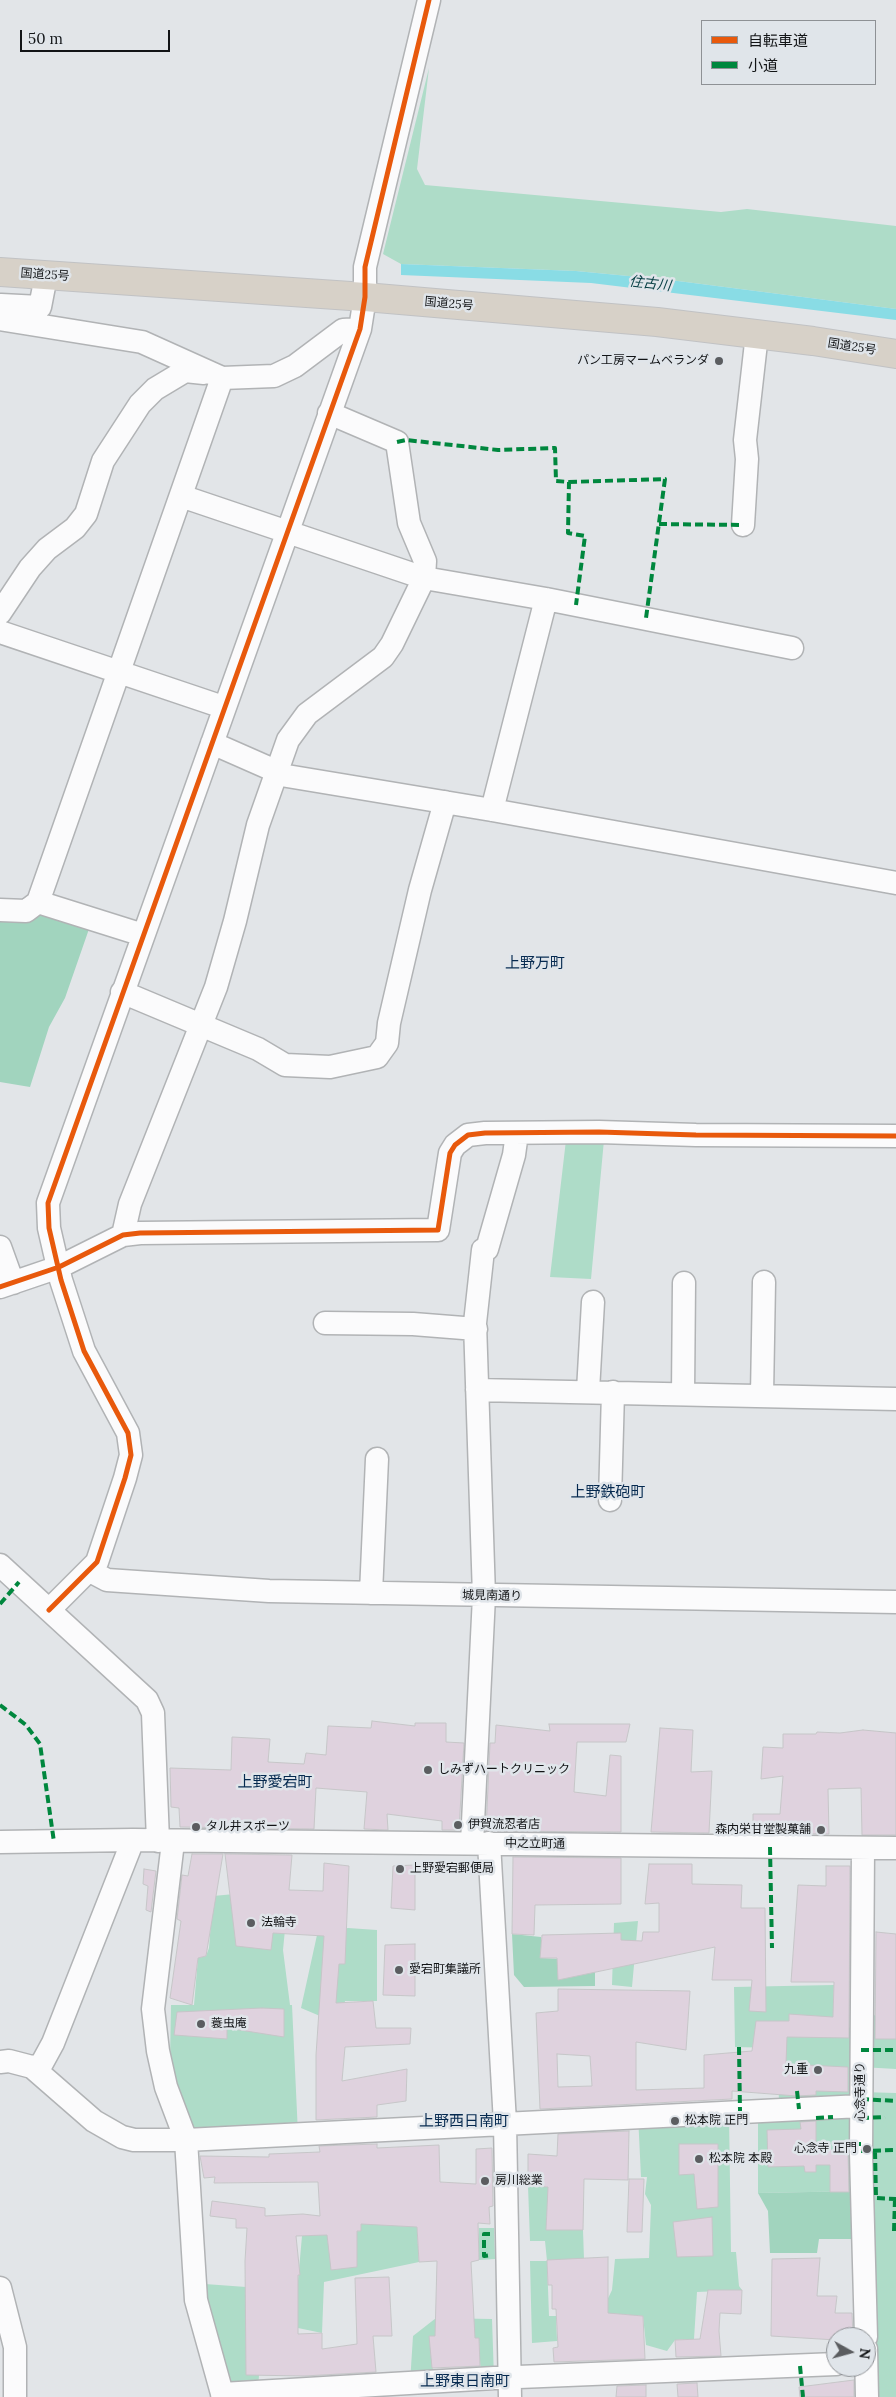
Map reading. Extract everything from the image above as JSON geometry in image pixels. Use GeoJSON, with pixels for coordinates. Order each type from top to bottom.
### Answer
{"type":"FeatureCollection","features":[{"type":"Feature","properties":{"kind":"highway","name":"国道25号"},"geometry":{"type":"LineString","coordinates":[[0,272],[365,297],[657,322],[896,354]]}},
{"type":"Feature","properties":{"kind":"street"},"geometry":{"type":"LineString","coordinates":[[49,1610],[97,1562],[126,1478],[131,1455],[122,1418],[84,1351],[49,1228],[48,1202],[212,743],[223,707],[360,328],[365,297],[365,267],[429,0]]}},
{"type":"Feature","properties":{"kind":"street"},"geometry":{"type":"LineString","coordinates":[[0,305],[40,307],[46,276]]}},
{"type":"Feature","properties":{"kind":"street"},"geometry":{"type":"LineString","coordinates":[[0,319],[142,342],[217,376]]}},
{"type":"Feature","properties":{"kind":"street"},"geometry":{"type":"LineString","coordinates":[[0,613],[30,568],[47,550],[75,528],[86,514],[103,461],[140,404],[155,389],[185,370],[217,376],[274,376],[295,366],[343,330],[360,328]]}},
{"type":"Feature","properties":{"kind":"street"},"geometry":{"type":"LineString","coordinates":[[743,525],[747,459],[745,440],[757,334]]}},
{"type":"Feature","properties":{"kind":"street"},"geometry":{"type":"LineString","coordinates":[[0,910],[26,910],[38,902],[180,496],[217,376]]}},
{"type":"Feature","properties":{"kind":"street"},"geometry":{"type":"LineString","coordinates":[[123,1235],[130,1204],[216,987],[235,921],[258,825],[288,740],[307,714],[383,657],[396,636],[424,578],[425,561],[409,522],[397,442],[329,414]]}},
{"type":"Feature","properties":{"kind":"street"},"geometry":{"type":"LineString","coordinates":[[180,496],[424,578],[546,599],[792,648]]}},
{"type":"Feature","properties":{"kind":"street"},"geometry":{"type":"LineString","coordinates":[[492,810],[546,599]]}},
{"type":"Feature","properties":{"kind":"street"},"geometry":{"type":"LineString","coordinates":[[0,632],[223,707]]}},
{"type":"Feature","properties":{"kind":"street"},"geometry":{"type":"LineString","coordinates":[[212,743],[287,776],[492,810],[896,883]]}},
{"type":"Feature","properties":{"kind":"street"},"geometry":{"type":"LineString","coordinates":[[122,992],[258,1049],[290,1066],[330,1067],[378,1057],[387,1043],[389,1023],[415,908],[445,802]]}},
{"type":"Feature","properties":{"kind":"street"},"geometry":{"type":"LineString","coordinates":[[38,902],[143,935]]}},
{"type":"Feature","properties":{"kind":"street"},"geometry":{"type":"LineString","coordinates":[[510,2387],[505,2123],[481,1843],[484,1596],[476,1329],[483,1250],[487,1249],[514,1155],[517,1133]]}},
{"type":"Feature","properties":{"kind":"street"},"geometry":{"type":"LineString","coordinates":[[0,1247],[6,1285],[59,1267],[123,1235],[140,1233],[438,1230],[450,1153],[468,1135],[517,1133],[896,1136]]}},
{"type":"Feature","properties":{"kind":"street"},"geometry":{"type":"LineString","coordinates":[[762,1395],[764,1282]]}},
{"type":"Feature","properties":{"kind":"street"},"geometry":{"type":"LineString","coordinates":[[683,1394],[684,1283]]}},
{"type":"Feature","properties":{"kind":"street"},"geometry":{"type":"LineString","coordinates":[[588,1391],[593,1302]]}},
{"type":"Feature","properties":{"kind":"street"},"geometry":{"type":"LineString","coordinates":[[325,1323],[413,1324],[476,1329]]}},
{"type":"Feature","properties":{"kind":"street"},"geometry":{"type":"LineString","coordinates":[[478,1390],[896,1399]]}},
{"type":"Feature","properties":{"kind":"street"},"geometry":{"type":"LineString","coordinates":[[610,1500],[613,1392]]}},
{"type":"Feature","properties":{"kind":"street"},"geometry":{"type":"LineString","coordinates":[[370,1593],[376,1460]]}},
{"type":"Feature","properties":{"kind":"street"},"geometry":{"type":"LineString","coordinates":[[0,1565],[147,1700],[154,1713],[165,1842],[153,2009],[158,2051],[166,2087],[186,2140],[196,2300],[222,2395],[510,2387],[826,2365]]}},
{"type":"Feature","properties":{"kind":"street","name":"城見南通り"},"geometry":{"type":"LineString","coordinates":[[90,1571],[107,1580],[269,1591],[896,1602]]}},
{"type":"Feature","properties":{"kind":"street"},"geometry":{"type":"LineString","coordinates":[[32,2067],[41,2065],[53,2043],[133,1840]]}},
{"type":"Feature","properties":{"kind":"street","name":"中之立町通"},"geometry":{"type":"LineString","coordinates":[[0,1842],[133,1840],[165,1842],[481,1843],[896,1848]]}},
{"type":"Feature","properties":{"kind":"street","name":"心念寺通り"},"geometry":{"type":"LineString","coordinates":[[863,1848],[860,2106],[861,2234],[866,2327]]}},
{"type":"Feature","properties":{"kind":"street"},"geometry":{"type":"LineString","coordinates":[[0,2062],[9,2061],[32,2067],[94,2121],[122,2137],[134,2140],[186,2140],[860,2106]]}},
{"type":"Feature","properties":{"kind":"street"},"geometry":{"type":"LineString","coordinates":[[0,2288],[15,2347],[15,2397]]}},
{"type":"Feature","properties":{"kind":"street"},"geometry":{"type":"LineString","coordinates":[[866,2377],[867,2397]]}},
{"type":"Feature","properties":{"kind":"green space"},"geometry":{"type":"Polygon","coordinates":[[[429,68],[417,169],[425,185],[721,212],[747,209],[896,226],[896,309],[670,280],[576,271],[401,264],[383,254],[429,68]]]}},
{"type":"Feature","properties":{"kind":"green space"},"geometry":{"type":"Polygon","coordinates":[[[0,914],[51,915],[89,929],[65,998],[49,1027],[30,1087],[0,1082],[0,914]]]}},
{"type":"Feature","properties":{"kind":"green space"},"geometry":{"type":"Polygon","coordinates":[[[566,1140],[604,1140],[591,1279],[550,1277],[566,1140]]]}},
{"type":"Feature","properties":{"kind":"green space"},"geometry":{"type":"Polygon","coordinates":[[[289,1889],[283,1950],[290,2005],[292,2005],[298,2134],[186,2140],[170,2062],[171,2005],[194,2005],[198,1958],[206,1956],[209,1948],[213,1896],[289,1889]]]}},
{"type":"Feature","properties":{"kind":"green space"},"geometry":{"type":"Polygon","coordinates":[[[638,1921],[632,1987],[612,1985],[614,1923],[638,1921]]]}},
{"type":"Feature","properties":{"kind":"green space"},"geometry":{"type":"Polygon","coordinates":[[[348,1928],[377,1930],[377,2001],[345,2001],[343,2012],[320,2016],[301,2008],[317,1935],[348,1928]]]}},
{"type":"Feature","properties":{"kind":"green space"},"geometry":{"type":"Polygon","coordinates":[[[512,1934],[541,1937],[541,1958],[595,1961],[595,1986],[524,1987],[514,1975],[512,1934]]]}},
{"type":"Feature","properties":{"kind":"green space"},"geometry":{"type":"Polygon","coordinates":[[[834,1985],[833,2025],[860,2029],[868,2015],[896,2016],[896,2069],[861,2067],[856,2106],[779,2107],[778,2048],[735,2047],[734,1987],[834,1985]]]}},
{"type":"Feature","properties":{"kind":"green space"},"geometry":{"type":"Polygon","coordinates":[[[861,2092],[896,2093],[896,2397],[873,2397],[872,2377],[876,2377],[876,2327],[869,2327],[862,2191],[758,2193],[758,2110],[860,2107],[861,2092]]]}},
{"type":"Feature","properties":{"kind":"green space"},"geometry":{"type":"Polygon","coordinates":[[[638,2115],[729,2115],[731,2252],[736,2252],[739,2286],[742,2290],[697,2292],[694,2339],[675,2340],[667,2351],[646,2345],[643,2316],[616,2314],[615,2332],[601,2313],[612,2290],[615,2259],[649,2258],[651,2205],[645,2194],[647,2177],[641,2177],[638,2115]]]}},
{"type":"Feature","properties":{"kind":"green space"},"geometry":{"type":"Polygon","coordinates":[[[356,2178],[414,2181],[419,2262],[324,2282],[322,2333],[298,2328],[298,2281],[302,2236],[361,2231],[356,2178]]]}},
{"type":"Feature","properties":{"kind":"green space"},"geometry":{"type":"Polygon","coordinates":[[[528,2186],[549,2187],[546,2230],[583,2230],[584,2259],[547,2261],[545,2241],[530,2241],[528,2186]]]}},
{"type":"Feature","properties":{"kind":"green space"},"geometry":{"type":"Polygon","coordinates":[[[861,2191],[862,2239],[819,2239],[817,2253],[770,2253],[768,2211],[758,2193],[861,2191]]]}},
{"type":"Feature","properties":{"kind":"green space"},"geometry":{"type":"Polygon","coordinates":[[[479,2228],[494,2228],[495,2259],[479,2260],[479,2228]]]}},
{"type":"Feature","properties":{"kind":"green space"},"geometry":{"type":"Polygon","coordinates":[[[530,2261],[547,2261],[549,2316],[556,2316],[557,2341],[532,2343],[530,2261]]]}},
{"type":"Feature","properties":{"kind":"green space"},"geometry":{"type":"Polygon","coordinates":[[[205,2284],[246,2287],[247,2374],[259,2375],[258,2391],[222,2394],[205,2284]]]}},
{"type":"Feature","properties":{"kind":"green space"},"geometry":{"type":"Polygon","coordinates":[[[436,2318],[492,2319],[494,2378],[481,2379],[479,2341],[430,2336],[434,2382],[410,2383],[413,2336],[436,2318]]]}},
{"type":"Feature","properties":{"kind":"water","name":"住古川"},"geometry":{"type":"Polygon","coordinates":[[[401,264],[576,271],[670,280],[896,309],[896,320],[591,283],[401,275],[401,264]]]}},
{"type":"Feature","properties":{"kind":"building"},"geometry":{"type":"Polygon","coordinates":[[[372,1721],[415,1726],[415,1723],[446,1723],[446,1742],[464,1743],[459,1830],[442,1830],[442,1821],[387,1814],[388,1830],[364,1829],[367,1792],[316,1788],[314,1829],[180,1827],[179,1808],[171,1807],[170,1768],[231,1770],[232,1737],[270,1739],[268,1762],[304,1764],[306,1753],[326,1755],[328,1726],[371,1728],[372,1721]]]}},
{"type":"Feature","properties":{"kind":"building"},"geometry":{"type":"Polygon","coordinates":[[[549,1724],[630,1724],[626,1742],[577,1742],[574,1792],[606,1796],[610,1755],[621,1756],[621,1832],[486,1831],[490,1743],[495,1743],[496,1725],[550,1731],[549,1724]]]}},
{"type":"Feature","properties":{"kind":"building"},"geometry":{"type":"Polygon","coordinates":[[[660,1728],[693,1730],[691,1772],[712,1771],[709,1833],[651,1832],[660,1728]]]}},
{"type":"Feature","properties":{"kind":"building"},"geometry":{"type":"Polygon","coordinates":[[[863,1730],[896,1733],[896,1835],[862,1835],[861,1788],[828,1789],[829,1834],[753,1833],[753,1814],[780,1814],[783,1776],[761,1779],[763,1747],[783,1748],[783,1734],[840,1733],[863,1730]]]}},
{"type":"Feature","properties":{"kind":"building"},"geometry":{"type":"Polygon","coordinates":[[[192,1854],[223,1854],[206,1956],[198,1958],[192,2005],[170,1998],[181,1921],[177,1919],[182,1875],[188,1876],[192,1854]]]}},
{"type":"Feature","properties":{"kind":"building"},"geometry":{"type":"Polygon","coordinates":[[[225,1854],[292,1855],[289,1890],[323,1891],[324,1863],[349,1866],[345,1964],[339,1964],[336,2003],[373,2001],[376,2028],[411,2028],[410,2044],[345,2047],[342,2081],[407,2069],[406,2101],[377,2105],[377,2117],[316,2120],[316,2055],[324,1936],[273,1933],[271,1950],[236,1946],[225,1854]]]}},
{"type":"Feature","properties":{"kind":"building"},"geometry":{"type":"Polygon","coordinates":[[[513,1857],[621,1858],[621,1904],[535,1905],[534,1935],[512,1934],[513,1857]]]}},
{"type":"Feature","properties":{"kind":"building"},"geometry":{"type":"Polygon","coordinates":[[[649,1864],[692,1864],[692,1884],[742,1885],[741,1908],[765,1908],[766,2012],[749,2011],[752,1980],[712,1980],[715,1947],[558,1980],[557,1958],[540,1958],[542,1935],[621,1933],[621,1940],[642,1941],[643,1932],[659,1932],[659,1903],[645,1904],[649,1864]]]}},
{"type":"Feature","properties":{"kind":"building"},"geometry":{"type":"Polygon","coordinates":[[[415,1865],[415,1910],[391,1908],[393,1866],[415,1865]]]}},
{"type":"Feature","properties":{"kind":"building"},"geometry":{"type":"Polygon","coordinates":[[[826,1866],[850,1866],[849,2038],[787,2037],[786,2064],[848,2067],[848,2092],[816,2091],[816,2095],[797,2096],[732,2091],[732,2099],[540,2109],[536,2013],[558,2011],[558,1989],[690,1991],[686,2050],[636,2042],[636,2090],[704,2088],[704,2055],[752,2051],[756,2021],[789,2021],[789,2014],[833,2017],[834,1982],[791,1982],[798,1885],[826,1886],[826,1866]],[[557,2054],[558,2087],[592,2086],[590,2056],[557,2054]]]}},
{"type":"Feature","properties":{"kind":"building"},"geometry":{"type":"Polygon","coordinates":[[[144,1869],[156,1871],[151,1912],[146,1910],[148,1886],[143,1884],[144,1869]]]}},
{"type":"Feature","properties":{"kind":"building"},"geometry":{"type":"Polygon","coordinates":[[[876,1932],[896,1934],[896,2039],[875,2039],[876,1932]]]}},
{"type":"Feature","properties":{"kind":"building","name":"愛宕町集議所"},"geometry":{"type":"Polygon","coordinates":[[[415,1944],[415,1996],[383,1995],[385,1945],[415,1944]]]}},
{"type":"Feature","properties":{"kind":"building"},"geometry":{"type":"Polygon","coordinates":[[[262,2008],[284,2009],[284,2037],[227,2028],[227,2039],[174,2035],[177,2012],[262,2008]]]}},
{"type":"Feature","properties":{"kind":"building"},"geometry":{"type":"Polygon","coordinates":[[[816,2121],[816,2149],[848,2151],[849,2192],[830,2192],[830,2165],[816,2165],[816,2172],[805,2172],[804,2166],[768,2167],[767,2130],[801,2129],[800,2122],[816,2121]]]}},
{"type":"Feature","properties":{"kind":"building"},"geometry":{"type":"Polygon","coordinates":[[[629,2131],[628,2180],[584,2179],[583,2230],[546,2230],[548,2187],[528,2186],[528,2154],[557,2156],[558,2134],[629,2131]]]}},
{"type":"Feature","properties":{"kind":"building"},"geometry":{"type":"Polygon","coordinates":[[[377,2144],[377,2148],[439,2145],[440,2182],[476,2184],[476,2149],[492,2148],[493,2206],[489,2207],[490,2224],[478,2223],[479,2260],[471,2262],[475,2338],[479,2338],[480,2366],[432,2368],[429,2336],[435,2336],[437,2261],[419,2262],[417,2227],[361,2224],[361,2231],[357,2231],[357,2267],[331,2270],[327,2235],[296,2236],[300,2275],[298,2275],[298,2334],[322,2333],[322,2349],[357,2344],[355,2278],[389,2277],[392,2336],[373,2336],[376,2372],[304,2376],[246,2375],[245,2261],[247,2228],[236,2228],[236,2219],[210,2216],[212,2201],[265,2208],[265,2216],[303,2214],[320,2216],[318,2182],[214,2183],[215,2177],[204,2178],[200,2156],[269,2157],[269,2154],[320,2152],[319,2146],[377,2144]]]}},
{"type":"Feature","properties":{"kind":"building","name":"松本院 本殿"},"geometry":{"type":"Polygon","coordinates":[[[679,2144],[718,2144],[718,2207],[697,2209],[694,2174],[679,2175],[679,2144]]]}},
{"type":"Feature","properties":{"kind":"building"},"geometry":{"type":"Polygon","coordinates":[[[629,2179],[644,2179],[642,2232],[627,2232],[629,2179]]]}},
{"type":"Feature","properties":{"kind":"building"},"geometry":{"type":"Polygon","coordinates":[[[712,2217],[713,2256],[677,2257],[673,2222],[712,2217]]]}},
{"type":"Feature","properties":{"kind":"building"},"geometry":{"type":"Polygon","coordinates":[[[608,2257],[608,2313],[643,2316],[645,2359],[554,2362],[553,2348],[558,2347],[556,2309],[552,2309],[552,2285],[548,2285],[547,2260],[608,2257]]]}},
{"type":"Feature","properties":{"kind":"building"},"geometry":{"type":"Polygon","coordinates":[[[820,2258],[817,2296],[837,2296],[835,2313],[852,2313],[853,2327],[826,2327],[826,2339],[771,2336],[772,2259],[820,2258]]]}},
{"type":"Feature","properties":{"kind":"building"},"geometry":{"type":"Polygon","coordinates":[[[708,2290],[742,2290],[741,2314],[720,2313],[721,2356],[676,2357],[675,2340],[700,2339],[708,2290]]]}},
{"type":"Feature","properties":{"kind":"building"},"geometry":{"type":"Polygon","coordinates":[[[854,2380],[854,2397],[800,2397],[799,2387],[854,2380]]]}},
{"type":"Feature","properties":{"kind":"building"},"geometry":{"type":"Polygon","coordinates":[[[697,2383],[698,2397],[678,2397],[677,2384],[697,2383]]]}},
{"type":"Feature","properties":{"kind":"building"},"geometry":{"type":"Polygon","coordinates":[[[646,2385],[646,2397],[616,2397],[617,2386],[646,2385]]]}},
{"type":"Feature","properties":{"kind":"marked path"},"geometry":{"type":"LineString","coordinates":[[397,442],[406,440],[498,450],[555,448],[556,481],[569,482],[568,533],[585,536],[576,605]]}},
{"type":"Feature","properties":{"kind":"marked path"},"geometry":{"type":"LineString","coordinates":[[569,482],[665,479],[646,618]]}},
{"type":"Feature","properties":{"kind":"marked path"},"geometry":{"type":"LineString","coordinates":[[659,524],[743,525]]}},
{"type":"Feature","properties":{"kind":"marked path"},"geometry":{"type":"LineString","coordinates":[[0,1604],[19,1582]]}},
{"type":"Feature","properties":{"kind":"marked path"},"geometry":{"type":"LineString","coordinates":[[0,1705],[26,1725],[40,1744],[54,1842]]}},
{"type":"Feature","properties":{"kind":"marked path"},"geometry":{"type":"LineString","coordinates":[[770,1847],[772,1948]]}},
{"type":"Feature","properties":{"kind":"marked path"},"geometry":{"type":"LineString","coordinates":[[739,2047],[740,2111]]}},
{"type":"Feature","properties":{"kind":"marked path"},"geometry":{"type":"LineString","coordinates":[[861,2050],[896,2050]]}},
{"type":"Feature","properties":{"kind":"marked path"},"geometry":{"type":"LineString","coordinates":[[797,2091],[799,2109]]}},
{"type":"Feature","properties":{"kind":"marked path"},"geometry":{"type":"LineString","coordinates":[[861,2099],[896,2101]]}},
{"type":"Feature","properties":{"kind":"marked path"},"geometry":{"type":"LineString","coordinates":[[816,2118],[833,2117]]}},
{"type":"Feature","properties":{"kind":"marked path"},"geometry":{"type":"LineString","coordinates":[[861,2118],[885,2117]]}},
{"type":"Feature","properties":{"kind":"marked path"},"geometry":{"type":"LineString","coordinates":[[843,2151],[842,2144],[861,2144]]}},
{"type":"Feature","properties":{"kind":"marked path"},"geometry":{"type":"LineString","coordinates":[[861,2151],[896,2150]]}},
{"type":"Feature","properties":{"kind":"marked path"},"geometry":{"type":"LineString","coordinates":[[875,2151],[876,2198],[896,2199]]}},
{"type":"Feature","properties":{"kind":"marked path"},"geometry":{"type":"LineString","coordinates":[[895,2199],[894,2231],[896,2231]]}},
{"type":"Feature","properties":{"kind":"marked path"},"geometry":{"type":"LineString","coordinates":[[490,2234],[484,2234],[484,2256],[491,2255]]}},
{"type":"Feature","properties":{"kind":"marked path"},"geometry":{"type":"LineString","coordinates":[[800,2366],[803,2397]]}},
{"type":"Feature","properties":{"kind":"cycle path"},"geometry":{"type":"LineString","coordinates":[[49,1610],[97,1562],[131,1455],[128,1433],[84,1351],[61,1280],[49,1228],[48,1203],[360,329],[365,297],[365,267],[429,0]]}},
{"type":"Feature","properties":{"kind":"cycle path"},"geometry":{"type":"LineString","coordinates":[[0,1287],[59,1267],[123,1235],[140,1233],[438,1230],[450,1153],[455,1145],[468,1135],[485,1133],[599,1132],[696,1135],[896,1136]]}},
{"type":"Feature","properties":{"kind":"place","name":"パン工房マームベランダ"},"geometry":{"type":"Point","coordinates":[719,361]}},
{"type":"Feature","properties":{"kind":"place","name":"しみずハートクリニック"},"geometry":{"type":"Point","coordinates":[428,1770]}},
{"type":"Feature","properties":{"kind":"place","name":"伊賀流忍者店"},"geometry":{"type":"Point","coordinates":[458,1825]}},
{"type":"Feature","properties":{"kind":"place","name":"タル井スポーツ"},"geometry":{"type":"Point","coordinates":[196,1827]}},
{"type":"Feature","properties":{"kind":"place","name":"森内栄甘堂製菓舗"},"geometry":{"type":"Point","coordinates":[821,1830]}},
{"type":"Feature","properties":{"kind":"place","name":"上野愛宕郵便局"},"geometry":{"type":"Point","coordinates":[400,1869]}},
{"type":"Feature","properties":{"kind":"place","name":"法輪寺"},"geometry":{"type":"Point","coordinates":[251,1923]}},
{"type":"Feature","properties":{"kind":"place","name":"愛宕町集議所"},"geometry":{"type":"Point","coordinates":[399,1970]}},
{"type":"Feature","properties":{"kind":"place","name":"蓑虫庵"},"geometry":{"type":"Point","coordinates":[201,2024]}},
{"type":"Feature","properties":{"kind":"place","name":"九重"},"geometry":{"type":"Point","coordinates":[818,2070]}},
{"type":"Feature","properties":{"kind":"place","name":"松本院 正門"},"geometry":{"type":"Point","coordinates":[675,2121]}},
{"type":"Feature","properties":{"kind":"place","name":"心念寺 正門"},"geometry":{"type":"Point","coordinates":[867,2149]}},
{"type":"Feature","properties":{"kind":"place","name":"松本院 本殿"},"geometry":{"type":"Point","coordinates":[699,2159]}},
{"type":"Feature","properties":{"kind":"place","name":"房川総業"},"geometry":{"type":"Point","coordinates":[485,2181]}},
{"type":"Feature","properties":{"kind":"district","name":"上野万町"},"geometry":{"type":"Point","coordinates":[535,964]}},
{"type":"Feature","properties":{"kind":"district","name":"上野鉄砲町"},"geometry":{"type":"Point","coordinates":[608,1493]}},
{"type":"Feature","properties":{"kind":"district","name":"上野愛宕町"},"geometry":{"type":"Point","coordinates":[275,1783]}},
{"type":"Feature","properties":{"kind":"district","name":"上野西日南町"},"geometry":{"type":"Point","coordinates":[464,2122]}},
{"type":"Feature","properties":{"kind":"district","name":"上野東日南町"},"geometry":{"type":"Point","coordinates":[465,2382]}}]}
